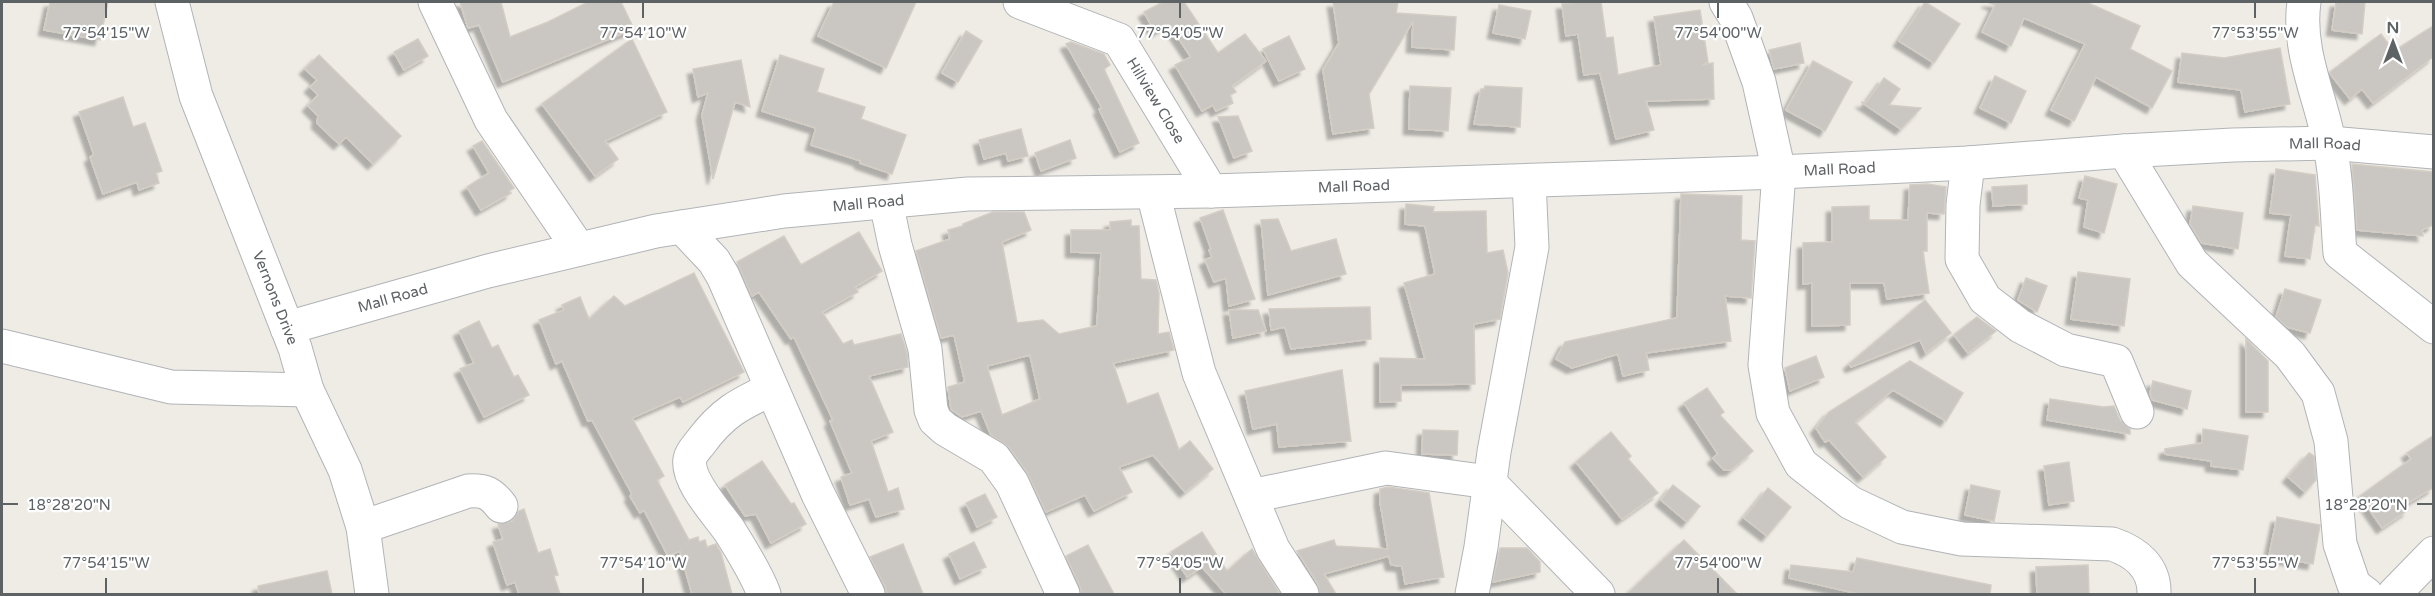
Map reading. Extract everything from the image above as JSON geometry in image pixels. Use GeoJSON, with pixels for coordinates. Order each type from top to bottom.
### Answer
{"type":"FeatureCollection","features":[{"type":"Feature","properties":{"kind":"street","name":"Vernons Drive"},"geometry":{"type":"LineString","coordinates":[[172,2],[196,96],[287,328],[307,390],[345,470],[363,527],[372,594]]}},
{"type":"Feature","properties":{"kind":"street"},"geometry":{"type":"LineString","coordinates":[[435,2],[491,120],[579,249]]}},
{"type":"Feature","properties":{"kind":"street","name":"Hillview Close"},"geometry":{"type":"LineString","coordinates":[[1020,2],[1119,40],[1211,192]]}},
{"type":"Feature","properties":{"kind":"street"},"geometry":{"type":"LineString","coordinates":[[1726,2],[1736,18],[1759,82],[1779,172],[1765,365],[1773,413],[1801,464],[1851,503],[1902,527],[1962,539],[2112,544],[2127,549],[2140,558],[2150,571],[2155,587],[2154,594]]}},
{"type":"Feature","properties":{"kind":"street"},"geometry":{"type":"LineString","coordinates":[[2304,2],[2302,17],[2305,50],[2330,143],[2340,253],[2433,327]]}},
{"type":"Feature","properties":{"kind":"street","name":"Mall Road"},"geometry":{"type":"LineString","coordinates":[[287,328],[477,273],[682,227],[784,211],[968,194],[1211,192],[1779,172],[1968,163],[2233,145],[2330,143],[2433,152]]}},
{"type":"Feature","properties":{"kind":"street"},"geometry":{"type":"LineString","coordinates":[[2124,151],[2193,263],[2290,355],[2318,393],[2331,441],[2340,544],[2354,585],[2366,594]]}},
{"type":"Feature","properties":{"kind":"street"},"geometry":{"type":"LineString","coordinates":[[1968,163],[1963,205],[1962,259],[1985,299],[2020,326],[2066,350],[2115,361],[2137,412]]}},
{"type":"Feature","properties":{"kind":"street"},"geometry":{"type":"LineString","coordinates":[[1472,594],[1481,548],[1489,482],[1532,248],[1529,181]]}},
{"type":"Feature","properties":{"kind":"street"},"geometry":{"type":"LineString","coordinates":[[1153,193],[1199,373],[1273,549],[1302,594]]}},
{"type":"Feature","properties":{"kind":"street"},"geometry":{"type":"LineString","coordinates":[[886,202],[895,245],[926,349],[931,410],[935,420],[945,429],[994,458],[1001,467],[1012,483],[1063,594]]}},
{"type":"Feature","properties":{"kind":"street"},"geometry":{"type":"LineString","coordinates":[[682,227],[714,261],[723,276],[818,494],[868,594]]}},
{"type":"Feature","properties":{"kind":"street"},"geometry":{"type":"LineString","coordinates":[[2,346],[171,387],[307,390]]}},
{"type":"Feature","properties":{"kind":"street"},"geometry":{"type":"LineString","coordinates":[[764,594],[730,532],[706,501],[691,470],[690,459],[724,414],[771,388]]}},
{"type":"Feature","properties":{"kind":"street"},"geometry":{"type":"LineString","coordinates":[[1251,496],[1386,468],[1489,482],[1598,594]]}},
{"type":"Feature","properties":{"kind":"street"},"geometry":{"type":"LineString","coordinates":[[363,527],[468,491],[481,490],[492,494],[501,506]]}},
{"type":"Feature","properties":{"kind":"street"},"geometry":{"type":"LineString","coordinates":[[2394,594],[2433,553]]}},
{"type":"Feature","properties":{"kind":"building"},"geometry":{"type":"Polygon","coordinates":[[[50,2],[108,2],[100,40],[44,30],[50,2]]]}},
{"type":"Feature","properties":{"kind":"building"},"geometry":{"type":"Polygon","coordinates":[[[460,2],[501,2],[510,37],[548,22],[588,2],[621,2],[634,29],[503,82],[479,25],[468,28],[460,2]]]}},
{"type":"Feature","properties":{"kind":"building"},"geometry":{"type":"Polygon","coordinates":[[[834,2],[916,2],[886,68],[818,36],[834,2]]]}},
{"type":"Feature","properties":{"kind":"building"},"geometry":{"type":"Polygon","coordinates":[[[1163,2],[1184,2],[1218,53],[1245,34],[1266,61],[1232,86],[1236,92],[1230,95],[1233,103],[1216,111],[1213,105],[1202,111],[1175,65],[1191,57],[1169,24],[1155,32],[1144,12],[1163,2]]]}},
{"type":"Feature","properties":{"kind":"building"},"geometry":{"type":"Polygon","coordinates":[[[1333,2],[1398,2],[1396,13],[1456,17],[1454,50],[1412,47],[1413,21],[1369,94],[1374,128],[1333,134],[1323,70],[1339,43],[1333,2]]]}},
{"type":"Feature","properties":{"kind":"building"},"geometry":{"type":"Polygon","coordinates":[[[1601,2],[1606,38],[1613,37],[1618,75],[1661,65],[1654,17],[1700,10],[1708,62],[1702,65],[1713,63],[1714,99],[1646,101],[1654,130],[1616,139],[1600,73],[1584,75],[1578,34],[1566,36],[1562,4],[1601,2]]]}},
{"type":"Feature","properties":{"kind":"building"},"geometry":{"type":"Polygon","coordinates":[[[1925,2],[1960,24],[1934,63],[1899,41],[1925,2]]]}},
{"type":"Feature","properties":{"kind":"building"},"geometry":{"type":"Polygon","coordinates":[[[1987,2],[2086,2],[2140,26],[2130,49],[2172,71],[2152,108],[2096,77],[2074,121],[2051,110],[2085,44],[2024,18],[2011,46],[1982,32],[1995,5],[1987,2]]]}},
{"type":"Feature","properties":{"kind":"building"},"geometry":{"type":"Polygon","coordinates":[[[2336,2],[2365,2],[2362,34],[2332,30],[2336,2]]]}},
{"type":"Feature","properties":{"kind":"building"},"geometry":{"type":"Polygon","coordinates":[[[1499,5],[1531,11],[1525,39],[1493,33],[1499,5]]]}},
{"type":"Feature","properties":{"kind":"building"},"geometry":{"type":"Polygon","coordinates":[[[2433,26],[2433,57],[2373,103],[2362,89],[2350,99],[2331,75],[2330,72],[2381,34],[2394,51],[2433,26]]]}},
{"type":"Feature","properties":{"kind":"building"},"geometry":{"type":"Polygon","coordinates":[[[966,31],[982,41],[958,82],[942,73],[966,31]]]}},
{"type":"Feature","properties":{"kind":"building"},"geometry":{"type":"Polygon","coordinates":[[[1289,36],[1305,69],[1279,81],[1263,49],[1289,36]]]}},
{"type":"Feature","properties":{"kind":"building"},"geometry":{"type":"Polygon","coordinates":[[[418,39],[428,56],[404,70],[394,52],[418,39]]]}},
{"type":"Feature","properties":{"kind":"building"},"geometry":{"type":"Polygon","coordinates":[[[632,39],[667,112],[605,141],[618,159],[595,176],[542,104],[632,39]]]}},
{"type":"Feature","properties":{"kind":"building"},"geometry":{"type":"Polygon","coordinates":[[[1071,42],[1104,54],[1110,65],[1104,69],[1139,143],[1120,152],[1099,109],[1102,108],[1066,44],[1071,42]]]}},
{"type":"Feature","properties":{"kind":"building"},"geometry":{"type":"Polygon","coordinates":[[[1800,43],[1804,63],[1774,69],[1769,50],[1800,43]]]}},
{"type":"Feature","properties":{"kind":"building"},"geometry":{"type":"Polygon","coordinates":[[[2280,48],[2290,104],[2245,112],[2241,90],[2178,82],[2182,53],[2224,58],[2280,48]]]}},
{"type":"Feature","properties":{"kind":"building"},"geometry":{"type":"Polygon","coordinates":[[[319,55],[401,136],[373,164],[346,137],[339,144],[317,123],[318,116],[308,106],[318,95],[310,87],[317,80],[305,69],[319,55]]]}},
{"type":"Feature","properties":{"kind":"building"},"geometry":{"type":"Polygon","coordinates":[[[780,55],[824,69],[817,92],[865,107],[861,119],[906,135],[892,174],[811,145],[816,128],[762,111],[780,55]]]}},
{"type":"Feature","properties":{"kind":"building"},"geometry":{"type":"Polygon","coordinates":[[[741,60],[750,107],[735,102],[713,179],[702,115],[708,93],[698,97],[693,69],[741,60]]]}},
{"type":"Feature","properties":{"kind":"building"},"geometry":{"type":"Polygon","coordinates":[[[1813,61],[1852,82],[1825,131],[1786,110],[1813,61]]]}},
{"type":"Feature","properties":{"kind":"building"},"geometry":{"type":"Polygon","coordinates":[[[1995,76],[2026,91],[2011,123],[1980,108],[1995,76]]]}},
{"type":"Feature","properties":{"kind":"building"},"geometry":{"type":"Polygon","coordinates":[[[1884,78],[1900,89],[1889,105],[1921,108],[1901,129],[1861,102],[1866,103],[1884,78]]]}},
{"type":"Feature","properties":{"kind":"building"},"geometry":{"type":"Polygon","coordinates":[[[1410,86],[1451,88],[1448,131],[1409,129],[1410,86]]]}},
{"type":"Feature","properties":{"kind":"building"},"geometry":{"type":"Polygon","coordinates":[[[1485,86],[1522,88],[1520,127],[1474,124],[1481,89],[1485,86]]]}},
{"type":"Feature","properties":{"kind":"building"},"geometry":{"type":"Polygon","coordinates":[[[123,97],[133,127],[145,123],[162,171],[156,173],[159,183],[139,190],[137,182],[103,194],[90,157],[94,155],[79,112],[123,97]]]}},
{"type":"Feature","properties":{"kind":"building"},"geometry":{"type":"Polygon","coordinates":[[[1238,116],[1252,151],[1234,158],[1218,117],[1238,116]]]}},
{"type":"Feature","properties":{"kind":"building"},"geometry":{"type":"Polygon","coordinates":[[[1021,129],[1028,156],[1008,161],[1006,153],[984,159],[979,140],[1021,129]]]}},
{"type":"Feature","properties":{"kind":"building"},"geometry":{"type":"Polygon","coordinates":[[[1070,140],[1076,158],[1041,171],[1035,153],[1070,140]]]}},
{"type":"Feature","properties":{"kind":"building"},"geometry":{"type":"Polygon","coordinates":[[[482,141],[514,188],[509,191],[511,193],[481,210],[467,187],[489,173],[473,146],[482,141]]]}},
{"type":"Feature","properties":{"kind":"building"},"geometry":{"type":"Polygon","coordinates":[[[2352,164],[2433,172],[2433,225],[2422,230],[2423,236],[2357,230],[2352,164]]]}},
{"type":"Feature","properties":{"kind":"building"},"geometry":{"type":"Polygon","coordinates":[[[2276,169],[2315,175],[2319,226],[2315,225],[2310,259],[2285,256],[2291,215],[2270,213],[2276,169]]]}},
{"type":"Feature","properties":{"kind":"building"},"geometry":{"type":"Polygon","coordinates":[[[2085,176],[2117,184],[2104,233],[2084,227],[2088,200],[2079,198],[2085,176]]]}},
{"type":"Feature","properties":{"kind":"building"},"geometry":{"type":"Polygon","coordinates":[[[1927,184],[1946,187],[1944,214],[1927,213],[1927,251],[1923,251],[1929,293],[1887,299],[1884,283],[1850,283],[1850,325],[1812,326],[1812,283],[1803,284],[1803,243],[1832,242],[1832,207],[1869,206],[1869,220],[1908,220],[1910,185],[1927,184]]]}},
{"type":"Feature","properties":{"kind":"building"},"geometry":{"type":"Polygon","coordinates":[[[2027,185],[2027,204],[1993,206],[1992,187],[2027,185]]]}},
{"type":"Feature","properties":{"kind":"building"},"geometry":{"type":"Polygon","coordinates":[[[1681,194],[1742,196],[1741,240],[1755,241],[1751,298],[1725,296],[1731,341],[1646,353],[1649,370],[1623,376],[1618,354],[1572,368],[1556,359],[1565,342],[1677,318],[1681,194]]]}},
{"type":"Feature","properties":{"kind":"building"},"geometry":{"type":"Polygon","coordinates":[[[1406,204],[1434,207],[1433,212],[1486,211],[1487,253],[1503,250],[1508,273],[1500,319],[1474,324],[1475,384],[1401,385],[1401,401],[1380,402],[1380,358],[1425,359],[1404,283],[1435,274],[1425,226],[1405,224],[1406,204]]]}},
{"type":"Feature","properties":{"kind":"building"},"geometry":{"type":"Polygon","coordinates":[[[2193,206],[2243,213],[2238,249],[2202,243],[2190,224],[2193,206]]]}},
{"type":"Feature","properties":{"kind":"building"},"geometry":{"type":"Polygon","coordinates":[[[1223,210],[1255,299],[1229,306],[1226,278],[1214,282],[1205,260],[1212,257],[1200,218],[1223,210]]]}},
{"type":"Feature","properties":{"kind":"building"},"geometry":{"type":"Polygon","coordinates":[[[993,212],[1024,212],[1031,230],[1002,242],[1017,323],[1043,320],[1059,334],[1097,326],[1101,253],[1071,252],[1071,230],[1110,230],[1110,222],[1131,220],[1131,226],[1139,226],[1141,279],[1156,280],[1159,293],[1158,334],[1169,332],[1174,350],[1113,363],[1127,404],[1158,393],[1179,450],[1190,441],[1213,469],[1185,492],[1153,455],[1119,467],[1132,492],[1094,511],[1085,495],[1046,512],[1027,472],[1009,447],[991,435],[981,411],[962,417],[951,409],[948,387],[965,382],[954,335],[941,338],[916,251],[950,239],[948,230],[963,226],[963,224],[993,212]],[[1030,355],[987,366],[1002,415],[1040,399],[1030,355]]]}},
{"type":"Feature","properties":{"kind":"building"},"geometry":{"type":"Polygon","coordinates":[[[1278,219],[1291,251],[1336,239],[1346,274],[1268,295],[1261,220],[1278,219]]]}},
{"type":"Feature","properties":{"kind":"building"},"geometry":{"type":"Polygon","coordinates":[[[859,232],[882,271],[855,287],[858,292],[822,312],[843,344],[852,340],[854,345],[901,334],[907,353],[908,367],[869,376],[893,432],[871,441],[888,492],[898,488],[904,509],[876,517],[869,499],[850,505],[841,477],[852,473],[830,421],[833,420],[794,337],[791,339],[759,292],[752,296],[737,262],[784,236],[801,265],[859,232]]]}},
{"type":"Feature","properties":{"kind":"building"},"geometry":{"type":"Polygon","coordinates":[[[2078,272],[2130,279],[2124,326],[2071,319],[2078,272]]]}},
{"type":"Feature","properties":{"kind":"building"},"geometry":{"type":"Polygon","coordinates":[[[694,273],[744,372],[683,402],[680,397],[632,418],[664,476],[657,480],[689,540],[698,537],[699,542],[705,540],[707,547],[716,544],[721,553],[732,594],[692,594],[680,551],[668,556],[644,510],[640,513],[592,420],[588,421],[562,361],[556,364],[539,320],[564,310],[562,305],[580,297],[589,319],[614,296],[625,306],[694,273]]]}},
{"type":"Feature","properties":{"kind":"building"},"geometry":{"type":"Polygon","coordinates":[[[2026,278],[2047,286],[2037,312],[2018,300],[2026,278]]]}},
{"type":"Feature","properties":{"kind":"building"},"geometry":{"type":"Polygon","coordinates":[[[2285,289],[2321,300],[2310,333],[2287,327],[2276,317],[2285,289]]]}},
{"type":"Feature","properties":{"kind":"building"},"geometry":{"type":"Polygon","coordinates":[[[1925,300],[1951,333],[1926,353],[1920,340],[1851,367],[1849,364],[1925,300]]]}},
{"type":"Feature","properties":{"kind":"building"},"geometry":{"type":"Polygon","coordinates":[[[1370,307],[1371,339],[1291,349],[1285,327],[1271,330],[1269,309],[1370,307]]]}},
{"type":"Feature","properties":{"kind":"building"},"geometry":{"type":"Polygon","coordinates":[[[1229,310],[1258,310],[1266,331],[1233,338],[1229,310]]]}},
{"type":"Feature","properties":{"kind":"building"},"geometry":{"type":"Polygon","coordinates":[[[1977,317],[1996,331],[1968,353],[1954,335],[1977,317]]]}},
{"type":"Feature","properties":{"kind":"building"},"geometry":{"type":"Polygon","coordinates":[[[479,321],[492,348],[498,345],[514,377],[518,375],[529,395],[484,417],[460,369],[474,363],[459,331],[479,321]]]}},
{"type":"Feature","properties":{"kind":"building"},"geometry":{"type":"Polygon","coordinates":[[[2246,339],[2268,361],[2268,412],[2246,412],[2246,339]]]}},
{"type":"Feature","properties":{"kind":"building"},"geometry":{"type":"Polygon","coordinates":[[[1816,356],[1824,377],[1790,391],[1785,368],[1816,356]]]}},
{"type":"Feature","properties":{"kind":"building"},"geometry":{"type":"Polygon","coordinates":[[[1910,361],[1963,393],[1946,421],[1893,390],[1855,422],[1886,457],[1863,477],[1829,440],[1825,442],[1816,428],[1829,412],[1910,361]]]}},
{"type":"Feature","properties":{"kind":"building"},"geometry":{"type":"Polygon","coordinates":[[[1342,370],[1351,441],[1279,447],[1277,424],[1253,429],[1245,391],[1342,370]]]}},
{"type":"Feature","properties":{"kind":"building"},"geometry":{"type":"Polygon","coordinates":[[[2153,381],[2191,391],[2187,409],[2152,400],[2150,393],[2153,381]]]}},
{"type":"Feature","properties":{"kind":"building"},"geometry":{"type":"Polygon","coordinates":[[[1707,388],[1724,412],[1720,415],[1753,451],[1731,470],[1724,470],[1713,458],[1718,454],[1684,403],[1707,388]]]}},
{"type":"Feature","properties":{"kind":"building"},"geometry":{"type":"Polygon","coordinates":[[[2050,399],[2103,407],[2114,406],[2120,420],[2130,429],[2130,434],[2047,420],[2050,399]]]}},
{"type":"Feature","properties":{"kind":"building"},"geometry":{"type":"Polygon","coordinates":[[[2203,429],[2248,436],[2243,470],[2211,466],[2211,461],[2165,454],[2165,449],[2202,443],[2203,429]]]}},
{"type":"Feature","properties":{"kind":"building"},"geometry":{"type":"Polygon","coordinates":[[[1423,430],[1458,431],[1457,455],[1422,454],[1423,430]]]}},
{"type":"Feature","properties":{"kind":"building"},"geometry":{"type":"Polygon","coordinates":[[[1611,432],[1631,456],[1628,459],[1658,493],[1622,519],[1576,462],[1611,432]]]}},
{"type":"Feature","properties":{"kind":"building"},"geometry":{"type":"Polygon","coordinates":[[[2433,436],[2433,488],[2404,505],[2408,510],[2382,528],[2360,496],[2411,459],[2407,453],[2433,436]]]}},
{"type":"Feature","properties":{"kind":"building"},"geometry":{"type":"Polygon","coordinates":[[[2309,453],[2314,456],[2316,480],[2305,492],[2288,477],[2309,453]]]}},
{"type":"Feature","properties":{"kind":"building"},"geometry":{"type":"Polygon","coordinates":[[[762,461],[791,504],[794,503],[806,524],[771,543],[756,514],[745,516],[725,485],[762,461]]]}},
{"type":"Feature","properties":{"kind":"building"},"geometry":{"type":"Polygon","coordinates":[[[2069,462],[2074,501],[2049,505],[2044,466],[2069,462]]]}},
{"type":"Feature","properties":{"kind":"building"},"geometry":{"type":"Polygon","coordinates":[[[1673,485],[1700,506],[1687,522],[1661,500],[1673,485]]]}},
{"type":"Feature","properties":{"kind":"building"},"geometry":{"type":"Polygon","coordinates":[[[1971,485],[2000,491],[1994,521],[1965,515],[1971,485]]]}},
{"type":"Feature","properties":{"kind":"building"},"geometry":{"type":"Polygon","coordinates":[[[1388,487],[1429,493],[1444,577],[1405,584],[1402,566],[1391,565],[1389,556],[1324,574],[1336,594],[1320,594],[1318,584],[1297,551],[1334,540],[1336,546],[1388,549],[1380,489],[1388,487]]]}},
{"type":"Feature","properties":{"kind":"building"},"geometry":{"type":"Polygon","coordinates":[[[1768,488],[1791,507],[1767,536],[1744,518],[1768,488]]]}},
{"type":"Feature","properties":{"kind":"building"},"geometry":{"type":"Polygon","coordinates":[[[985,494],[997,517],[977,527],[966,503],[985,494]]]}},
{"type":"Feature","properties":{"kind":"building"},"geometry":{"type":"Polygon","coordinates":[[[524,509],[538,553],[550,549],[558,575],[554,576],[560,594],[519,594],[515,582],[507,585],[493,542],[503,539],[498,524],[512,521],[519,511],[524,509]]]}},
{"type":"Feature","properties":{"kind":"building"},"geometry":{"type":"Polygon","coordinates":[[[2277,517],[2320,525],[2313,564],[2269,556],[2277,517]]]}},
{"type":"Feature","properties":{"kind":"building"},"geometry":{"type":"Polygon","coordinates":[[[1202,532],[1227,571],[1252,549],[1280,594],[1226,594],[1202,567],[1187,577],[1171,552],[1202,532]]]}},
{"type":"Feature","properties":{"kind":"building"},"geometry":{"type":"Polygon","coordinates":[[[1684,540],[1737,594],[1627,594],[1684,540]]]}},
{"type":"Feature","properties":{"kind":"building"},"geometry":{"type":"Polygon","coordinates":[[[974,542],[986,567],[960,579],[949,554],[974,542]]]}},
{"type":"Feature","properties":{"kind":"building"},"geometry":{"type":"Polygon","coordinates":[[[903,544],[923,594],[887,594],[870,557],[903,544]]]}},
{"type":"Feature","properties":{"kind":"building"},"geometry":{"type":"Polygon","coordinates":[[[1088,545],[1114,594],[1082,594],[1066,556],[1088,545]]]}},
{"type":"Feature","properties":{"kind":"building"},"geometry":{"type":"Polygon","coordinates":[[[1500,548],[1527,548],[1540,562],[1540,572],[1493,582],[1500,548]]]}},
{"type":"Feature","properties":{"kind":"building"},"geometry":{"type":"Polygon","coordinates":[[[1857,558],[1991,585],[1990,594],[1859,594],[1789,578],[1791,565],[1853,572],[1857,558]]]}},
{"type":"Feature","properties":{"kind":"building"},"geometry":{"type":"Polygon","coordinates":[[[2088,565],[2089,594],[2037,594],[2036,567],[2088,565]]]}},
{"type":"Feature","properties":{"kind":"building"},"geometry":{"type":"Polygon","coordinates":[[[327,571],[332,594],[259,594],[258,586],[327,571]]]}}]}
